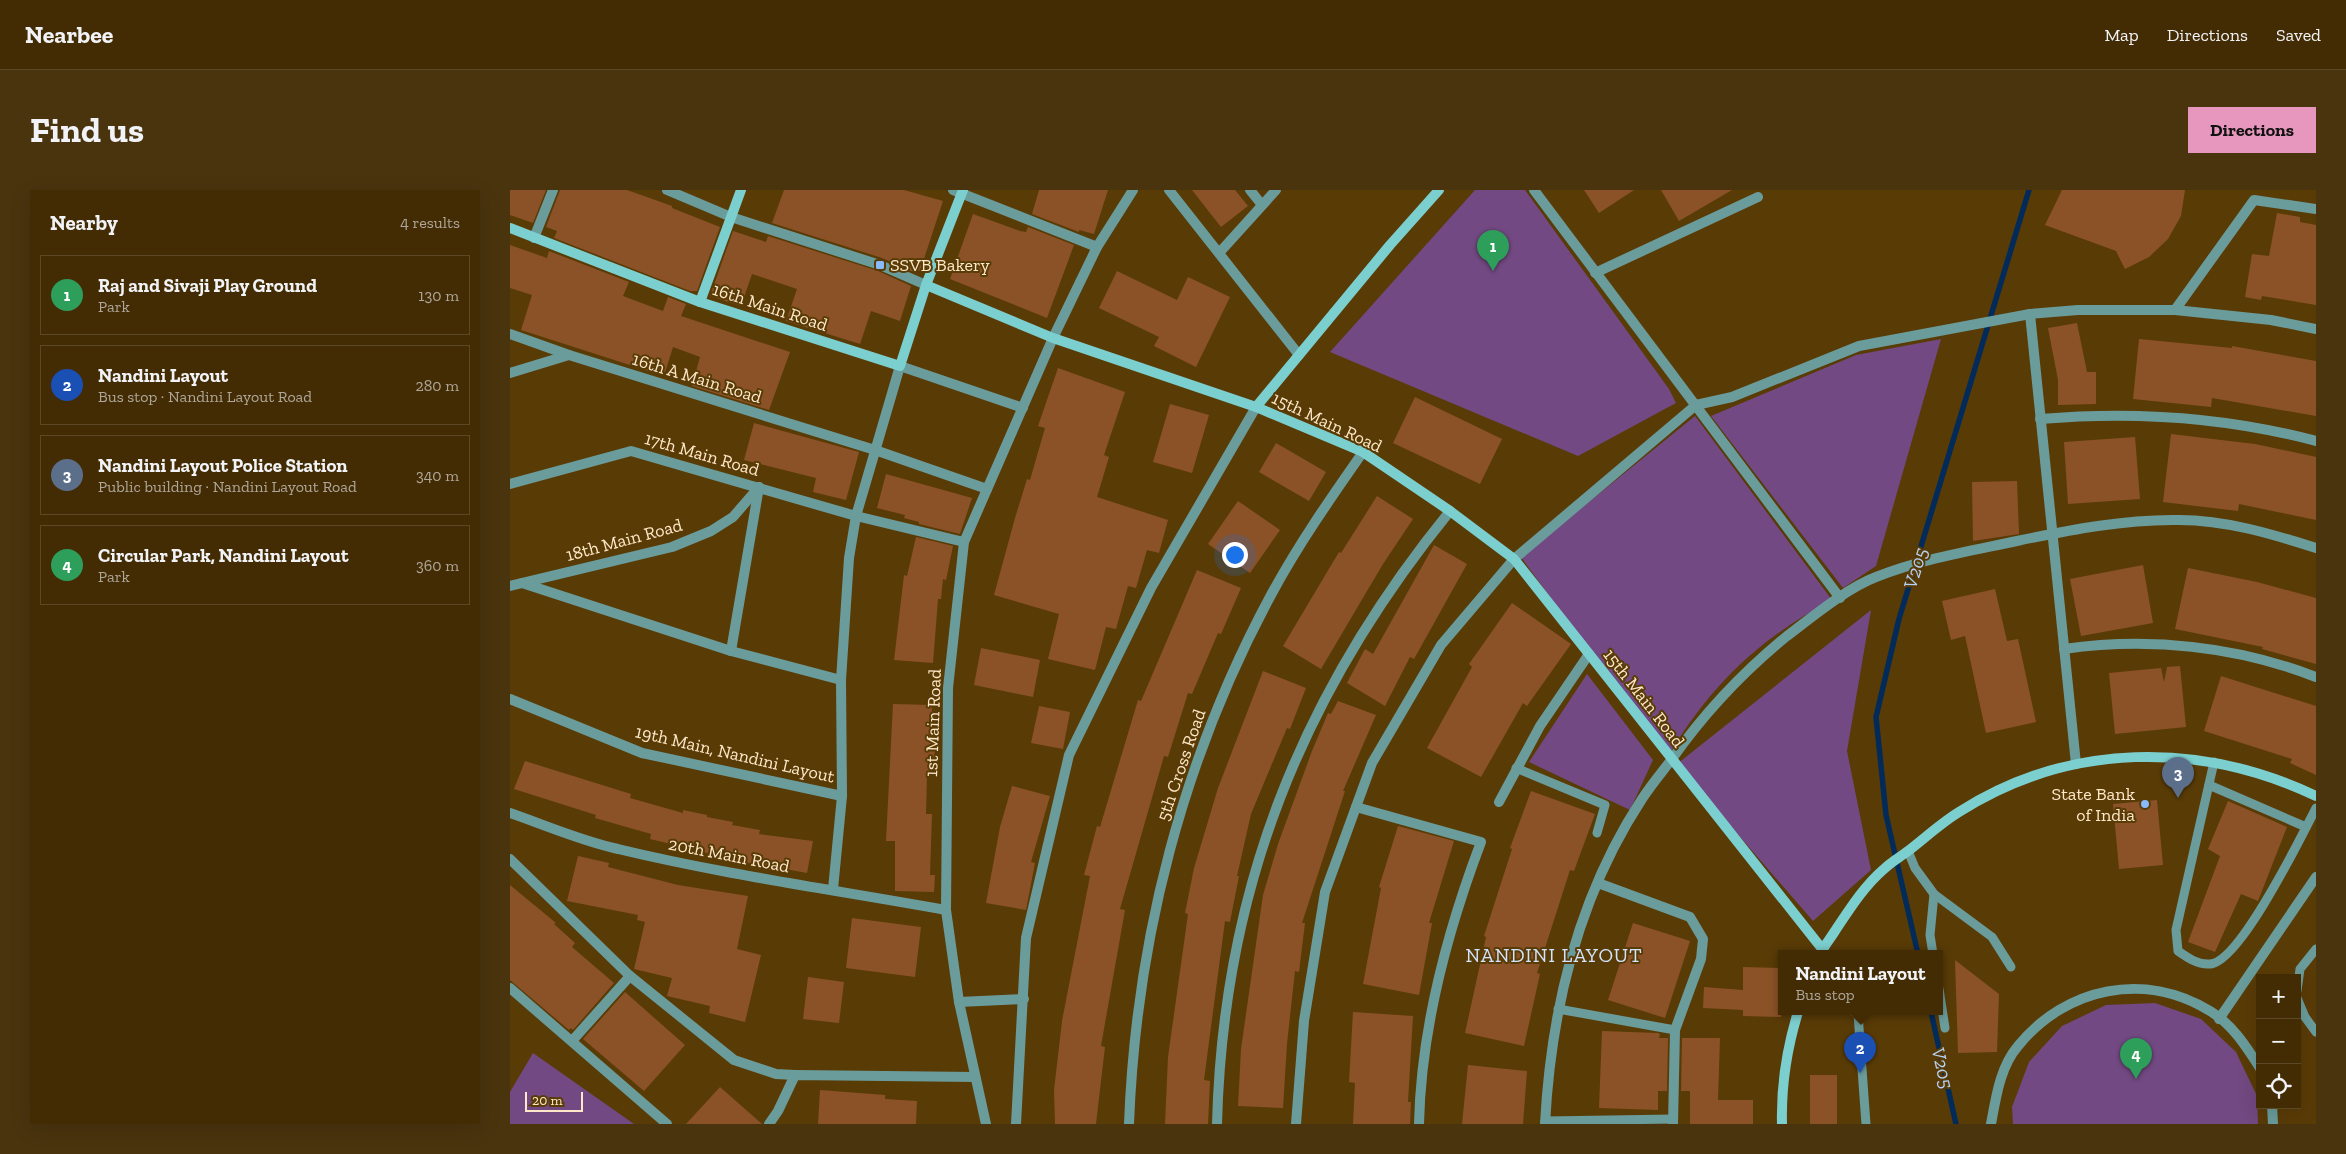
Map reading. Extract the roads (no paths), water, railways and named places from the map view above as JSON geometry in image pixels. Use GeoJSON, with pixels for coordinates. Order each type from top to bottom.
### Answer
{"type":"FeatureCollection","features":[{"type":"Feature","properties":{"kind":"street"},"geometry":{"type":"LineString","coordinates":[[534,238],[553,190]]}},
{"type":"Feature","properties":{"kind":"street","name":"15th Main Road"},"geometry":{"type":"LineString","coordinates":[[667,190],[731,217],[880,265],[1053,338],[1256,407],[1363,452],[1450,511],[1514,559],[1820,950]]}},
{"type":"Feature","properties":{"kind":"street"},"geometry":{"type":"LineString","coordinates":[[700,302],[741,190]]}},
{"type":"Feature","properties":{"kind":"street","name":"1st Main Road"},"geometry":{"type":"LineString","coordinates":[[986,1124],[959,1002],[946,910],[948,688],[964,542],[1053,338],[1097,247],[1133,190]]}},
{"type":"Feature","properties":{"kind":"street"},"geometry":{"type":"LineString","coordinates":[[1170,190],[1299,355]]}},
{"type":"Feature","properties":{"kind":"street"},"geometry":{"type":"LineString","coordinates":[[1250,190],[1262,205]]}},
{"type":"Feature","properties":{"kind":"street"},"geometry":{"type":"LineString","coordinates":[[1220,252],[1276,190]]}},
{"type":"Feature","properties":{"kind":"street"},"geometry":{"type":"LineString","coordinates":[[1016,1124],[1026,938],[1068,754],[1151,588],[1256,407],[1390,245],[1439,190]]}},
{"type":"Feature","properties":{"kind":"street"},"geometry":{"type":"LineString","coordinates":[[1534,190],[1840,598]]}},
{"type":"Feature","properties":{"kind":"street"},"geometry":{"type":"LineString","coordinates":[[833,890],[842,796],[841,680],[849,558],[856,516],[900,366],[959,191],[1097,247]]}},
{"type":"Feature","properties":{"kind":"street"},"geometry":{"type":"LineString","coordinates":[[1595,273],[1758,197]]}},
{"type":"Feature","properties":{"kind":"street"},"geometry":{"type":"LineString","coordinates":[[2175,310],[2254,200],[2316,209]]}},
{"type":"Feature","properties":{"kind":"street","name":"16th Main Road"},"geometry":{"type":"LineString","coordinates":[[510,228],[700,302],[900,366],[1023,408]]}},
{"type":"Feature","properties":{"kind":"street"},"geometry":{"type":"LineString","coordinates":[[1296,1124],[1304,1021],[1325,892],[1372,763],[1441,645],[1514,559],[1696,405],[1732,397],[1859,346],[2030,314],[2078,310],[2175,310],[2251,318],[2316,329]]}},
{"type":"Feature","properties":{"kind":"street"},"geometry":{"type":"LineString","coordinates":[[2030,314],[2076,764]]}},
{"type":"Feature","properties":{"kind":"street","name":"16th A Main Road"},"geometry":{"type":"LineString","coordinates":[[510,334],[568,355],[875,450],[987,489]]}},
{"type":"Feature","properties":{"kind":"street"},"geometry":{"type":"LineString","coordinates":[[510,373],[568,355]]}},
{"type":"Feature","properties":{"kind":"street"},"geometry":{"type":"LineString","coordinates":[[2040,419],[2118,415],[2164,416],[2255,428],[2316,441]]}},
{"type":"Feature","properties":{"kind":"street","name":"17th Main Road"},"geometry":{"type":"LineString","coordinates":[[510,484],[631,451],[856,516],[964,542]]}},
{"type":"Feature","properties":{"kind":"street","name":"5th Cross Road"},"geometry":{"type":"LineString","coordinates":[[1129,1124],[1135,1028],[1145,961],[1167,859],[1198,760],[1222,698],[1271,596],[1300,546],[1363,452]]}},
{"type":"Feature","properties":{"kind":"street"},"geometry":{"type":"LineString","coordinates":[[731,651],[759,487]]}},
{"type":"Feature","properties":{"kind":"street","name":"18th Main Road"},"geometry":{"type":"LineString","coordinates":[[510,586],[672,547],[703,534],[733,517],[759,487]]}},
{"type":"Feature","properties":{"kind":"street"},"geometry":{"type":"LineString","coordinates":[[1217,1124],[1221,1045],[1236,948],[1247,900],[1276,806],[1315,716],[1343,664],[1390,589],[1450,511]]}},
{"type":"Feature","properties":{"kind":"street"},"geometry":{"type":"LineString","coordinates":[[1545,1123],[1551,1045],[1570,960],[1598,883],[1620,838],[1642,800],[1691,731],[1745,673],[1788,636],[1840,598],[1874,577],[1924,562],[2053,534],[2146,521],[2185,520],[2239,527],[2316,548]]}},
{"type":"Feature","properties":{"kind":"street"},"geometry":{"type":"LineString","coordinates":[[522,583],[731,651],[841,680]]}},
{"type":"Feature","properties":{"kind":"street"},"geometry":{"type":"LineString","coordinates":[[2064,650],[2127,644],[2194,647],[2241,654],[2316,677]]}},
{"type":"Feature","properties":{"kind":"street"},"geometry":{"type":"LineString","coordinates":[[1499,802],[1540,726],[1589,654]]}},
{"type":"Feature","properties":{"kind":"street","name":"19th Main, Nandini Layout"},"geometry":{"type":"LineString","coordinates":[[510,700],[642,753],[842,796]]}},
{"type":"Feature","properties":{"kind":"street"},"geometry":{"type":"LineString","coordinates":[[1823,950],[1851,908],[1883,870],[1959,812],[1986,796],[2038,775],[2076,764],[2140,756],[2172,757],[2214,762],[2265,774],[2316,796]]}},
{"type":"Feature","properties":{"kind":"street"},"geometry":{"type":"LineString","coordinates":[[1356,807],[1481,842],[1451,928],[1439,974],[1424,1059],[1419,1124]]}},
{"type":"Feature","properties":{"kind":"street","name":"20th Main Road"},"geometry":{"type":"LineString","coordinates":[[510,813],[616,849],[755,879],[833,890],[946,910]]}},
{"type":"Feature","properties":{"kind":"street"},"geometry":{"type":"LineString","coordinates":[[510,859],[630,976],[734,1060],[776,1074],[975,1077]]}},
{"type":"Feature","properties":{"kind":"street"},"geometry":{"type":"LineString","coordinates":[[2220,1019],[2316,876]]}},
{"type":"Feature","properties":{"kind":"street"},"geometry":{"type":"LineString","coordinates":[[1598,883],[1690,917],[1703,939],[1701,959],[1675,1030],[1673,1121]]}},
{"type":"Feature","properties":{"kind":"street"},"geometry":{"type":"LineString","coordinates":[[572,1041],[630,976]]}},
{"type":"Feature","properties":{"kind":"street"},"geometry":{"type":"LineString","coordinates":[[510,988],[667,1124]]}},
{"type":"Feature","properties":{"kind":"street"},"geometry":{"type":"LineString","coordinates":[[1991,1124],[1998,1085],[2017,1047],[2048,1016],[2086,996],[2128,988],[2171,993],[2210,1011],[2220,1019],[2240,1038],[2257,1064]]}},
{"type":"Feature","properties":{"kind":"street"},"geometry":{"type":"LineString","coordinates":[[959,1002],[1024,999]]}},
{"type":"Feature","properties":{"kind":"street"},"geometry":{"type":"LineString","coordinates":[[1782,1124],[1784,1082],[1788,1053],[1797,1015]]}},
{"type":"Feature","properties":{"kind":"street"},"geometry":{"type":"LineString","coordinates":[[768,1124],[778,1111],[796,1075]]}},
{"type":"Feature","properties":{"kind":"street"},"geometry":{"type":"LineString","coordinates":[[2272,1109],[2273,1124]]}},
{"type":"Feature","properties":{"kind":"lane"},"geometry":{"type":"LineString","coordinates":[[2214,762],[2176,930],[2178,951],[2192,961],[2211,964],[2228,954],[2254,921],[2316,808]]}},
{"type":"Feature","properties":{"kind":"lane"},"geometry":{"type":"LineString","coordinates":[[1516,768],[1605,805],[1597,833]]}},
{"type":"Feature","properties":{"kind":"lane"},"geometry":{"type":"LineString","coordinates":[[2209,785],[2306,827]]}},
{"type":"Feature","properties":{"kind":"lane"},"geometry":{"type":"LineString","coordinates":[[1908,851],[1915,868],[1934,894],[1992,937],[2011,967]]}},
{"type":"Feature","properties":{"kind":"lane"},"geometry":{"type":"LineString","coordinates":[[1932,950],[1930,935],[1934,894]]}},
{"type":"Feature","properties":{"kind":"lane"},"geometry":{"type":"LineString","coordinates":[[2299,974],[2300,969],[2316,949]]}},
{"type":"Feature","properties":{"kind":"lane"},"geometry":{"type":"LineString","coordinates":[[2301,1008],[2305,1017],[2316,1032]]}},
{"type":"Feature","properties":{"kind":"lane"},"geometry":{"type":"LineString","coordinates":[[1558,1009],[1675,1030]]}},
{"type":"Feature","properties":{"kind":"lane"},"geometry":{"type":"LineString","coordinates":[[1858,1015],[1866,1124]]}},
{"type":"Feature","properties":{"kind":"lane"},"geometry":{"type":"LineString","coordinates":[[1943,1015],[1945,1028]]}},
{"type":"Feature","properties":{"kind":"lane"},"geometry":{"type":"LineString","coordinates":[[1545,1123],[1673,1121]]}},
{"type":"Feature","properties":{"kind":"waterway","name":"V205"},"geometry":{"type":"LineString","coordinates":[[1917,950],[1886,815],[1876,717],[1899,619],[2029,190]]}},
{"type":"Feature","properties":{"kind":"waterway","name":"V205"},"geometry":{"type":"LineString","coordinates":[[1932,1015],[1956,1124]]}},
{"type":"Feature","properties":{"kind":"place","name":"SSVB Bakery"},"geometry":{"type":"Point","coordinates":[880,265]}},
{"type":"Feature","properties":{"kind":"place","name":"Raj and Sivaji Play Ground"},"geometry":{"type":"Point","coordinates":[1493,271]}},
{"type":"Feature","properties":{"kind":"place","name":"Nandini Layout Police Station"},"geometry":{"type":"Point","coordinates":[2178,798]}},
{"type":"Feature","properties":{"kind":"place","name":"State Bank of India"},"geometry":{"type":"Point","coordinates":[2145,804]}},
{"type":"Feature","properties":{"kind":"place","name":"Nandini Layout"},"geometry":{"type":"Point","coordinates":[1860,1073]}},
{"type":"Feature","properties":{"kind":"place","name":"Circular Park, Nandini Layout"},"geometry":{"type":"Point","coordinates":[2136,1079]}},
{"type":"Feature","properties":{"kind":"district","name":"NANDINI LAYOUT"},"geometry":{"type":"Point","coordinates":[1554,955]}}]}
